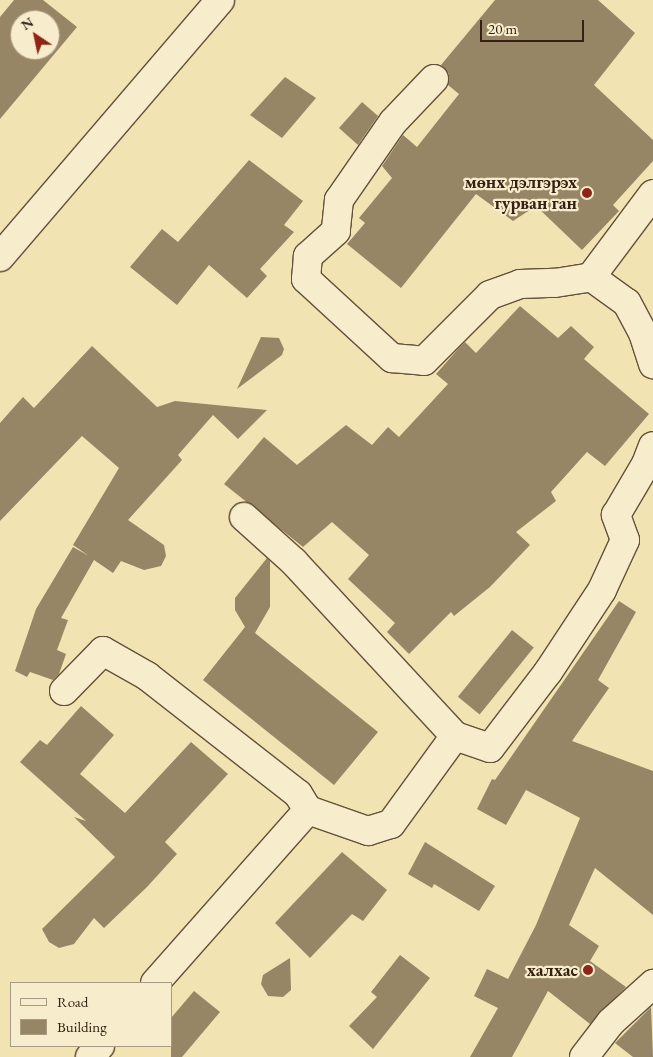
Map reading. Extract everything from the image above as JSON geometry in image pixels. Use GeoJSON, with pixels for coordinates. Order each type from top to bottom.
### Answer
{"type":"FeatureCollection","features":[{"type":"Feature","properties":{"kind":"street"},"geometry":{"type":"LineString","coordinates":[[0,258],[220,0]]}},
{"type":"Feature","properties":{"kind":"street"},"geometry":{"type":"LineString","coordinates":[[434,79],[393,122],[339,200],[336,231],[308,256],[306,279],[392,358],[424,361],[490,295],[520,284],[555,283],[591,277],[653,194]]}},
{"type":"Feature","properties":{"kind":"street"},"geometry":{"type":"LineString","coordinates":[[591,277],[627,303],[643,333],[653,364]]}},
{"type":"Feature","properties":{"kind":"street"},"geometry":{"type":"LineString","coordinates":[[244,517],[294,562],[455,736],[490,748],[548,672],[609,574],[625,540],[616,515],[646,464],[653,446]]}},
{"type":"Feature","properties":{"kind":"street"},"geometry":{"type":"LineString","coordinates":[[64,691],[103,651],[147,676],[298,794],[308,810],[368,831],[391,824],[455,736]]}},
{"type":"Feature","properties":{"kind":"street"},"geometry":{"type":"LineString","coordinates":[[156,982],[308,810]]}},
{"type":"Feature","properties":{"kind":"street"},"geometry":{"type":"LineString","coordinates":[[584,1057],[611,1022],[653,984]]}},
{"type":"Feature","properties":{"kind":"street"},"geometry":{"type":"LineString","coordinates":[[90,1057],[99,1047]]}},
{"type":"Feature","properties":{"kind":"building"},"geometry":{"type":"Polygon","coordinates":[[[14,0],[43,0],[56,10],[10,10],[10,60],[49,60],[0,119],[0,17],[14,0]]]}},
{"type":"Feature","properties":{"kind":"building"},"geometry":{"type":"Polygon","coordinates":[[[495,0],[598,0],[635,33],[594,85],[653,140],[653,161],[613,205],[619,211],[582,250],[536,206],[513,221],[476,194],[401,288],[347,244],[365,223],[359,218],[392,178],[382,166],[403,135],[417,147],[459,94],[448,85],[449,74],[441,65],[495,0]]]}},
{"type":"Feature","properties":{"kind":"building"},"geometry":{"type":"Polygon","coordinates":[[[60,14],[77,27],[60,47],[60,14]]]}},
{"type":"Feature","properties":{"kind":"building"},"geometry":{"type":"Polygon","coordinates":[[[285,77],[316,98],[282,138],[250,115],[285,77]]]}},
{"type":"Feature","properties":{"kind":"building"},"geometry":{"type":"Polygon","coordinates":[[[362,102],[378,116],[358,145],[339,128],[362,102]]]}},
{"type":"Feature","properties":{"kind":"building"},"geometry":{"type":"Polygon","coordinates":[[[249,160],[303,201],[284,225],[294,232],[260,269],[267,276],[247,298],[209,265],[177,305],[130,267],[162,229],[178,242],[249,160]]]}},
{"type":"Feature","properties":{"kind":"building"},"geometry":{"type":"Polygon","coordinates":[[[520,306],[558,338],[571,326],[594,347],[584,359],[649,414],[605,466],[587,452],[551,492],[556,501],[516,532],[530,545],[490,587],[454,616],[451,612],[409,654],[387,632],[395,623],[348,579],[369,555],[332,522],[303,547],[224,484],[264,437],[297,465],[346,425],[372,445],[388,427],[399,437],[448,384],[436,374],[459,348],[465,342],[476,353],[520,306]]]}},
{"type":"Feature","properties":{"kind":"building"},"geometry":{"type":"Polygon","coordinates":[[[261,337],[279,338],[284,349],[282,355],[237,389],[261,337]]]}},
{"type":"Feature","properties":{"kind":"building"},"geometry":{"type":"Polygon","coordinates":[[[92,346],[157,407],[175,401],[267,410],[238,439],[213,415],[178,455],[182,460],[128,520],[164,545],[166,556],[161,566],[144,570],[121,561],[113,573],[94,560],[61,618],[68,620],[57,650],[66,654],[59,674],[53,680],[30,672],[27,677],[15,671],[36,609],[73,547],[89,556],[73,545],[119,468],[82,436],[0,521],[0,423],[23,397],[34,408],[92,346]]]}},
{"type":"Feature","properties":{"kind":"building"},"geometry":{"type":"Polygon","coordinates":[[[267,558],[270,561],[270,607],[255,633],[378,732],[334,785],[203,680],[245,627],[235,610],[235,598],[267,558]]]}},
{"type":"Feature","properties":{"kind":"building"},"geometry":{"type":"Polygon","coordinates":[[[619,601],[636,612],[598,680],[609,688],[572,741],[653,771],[653,915],[595,868],[569,925],[599,946],[590,961],[626,987],[590,1024],[548,991],[512,1057],[470,1057],[498,1008],[474,996],[487,969],[508,979],[536,925],[580,818],[526,790],[506,825],[477,809],[492,779],[495,780],[619,601]]]}},
{"type":"Feature","properties":{"kind":"building"},"geometry":{"type":"Polygon","coordinates":[[[512,630],[534,648],[480,714],[458,697],[512,630]]]}},
{"type":"Feature","properties":{"kind":"building"},"geometry":{"type":"Polygon","coordinates":[[[81,706],[114,735],[80,774],[125,813],[191,742],[228,774],[165,842],[177,854],[147,887],[104,928],[94,918],[74,944],[59,948],[49,942],[42,929],[115,857],[74,817],[86,821],[20,762],[40,740],[47,745],[81,706]]]}},
{"type":"Feature","properties":{"kind":"building"},"geometry":{"type":"Polygon","coordinates":[[[425,842],[495,886],[479,911],[434,884],[432,888],[408,874],[425,842]]]}},
{"type":"Feature","properties":{"kind":"building"},"geometry":{"type":"Polygon","coordinates":[[[342,852],[387,890],[363,921],[352,914],[310,958],[275,923],[342,852]]]}},
{"type":"Feature","properties":{"kind":"building"},"geometry":{"type":"Polygon","coordinates":[[[400,955],[430,978],[373,1049],[349,1026],[377,997],[371,992],[400,955]]]}},
{"type":"Feature","properties":{"kind":"building"},"geometry":{"type":"Polygon","coordinates":[[[290,958],[291,990],[283,997],[268,996],[261,984],[263,975],[290,958]]]}},
{"type":"Feature","properties":{"kind":"building"},"geometry":{"type":"Polygon","coordinates":[[[194,991],[220,1012],[182,1057],[171,1057],[172,1017],[194,991]]]}},
{"type":"Feature","properties":{"kind":"building"},"geometry":{"type":"Polygon","coordinates":[[[651,1007],[653,1057],[633,1057],[615,1043],[651,1007]]]}},
{"type":"Feature","properties":{"kind":"place","name":"мөнх дэлгэрэх гурван ган"},"geometry":{"type":"Point","coordinates":[587,193]}},
{"type":"Feature","properties":{"kind":"place","name":"халхас"},"geometry":{"type":"Point","coordinates":[588,970]}}]}
